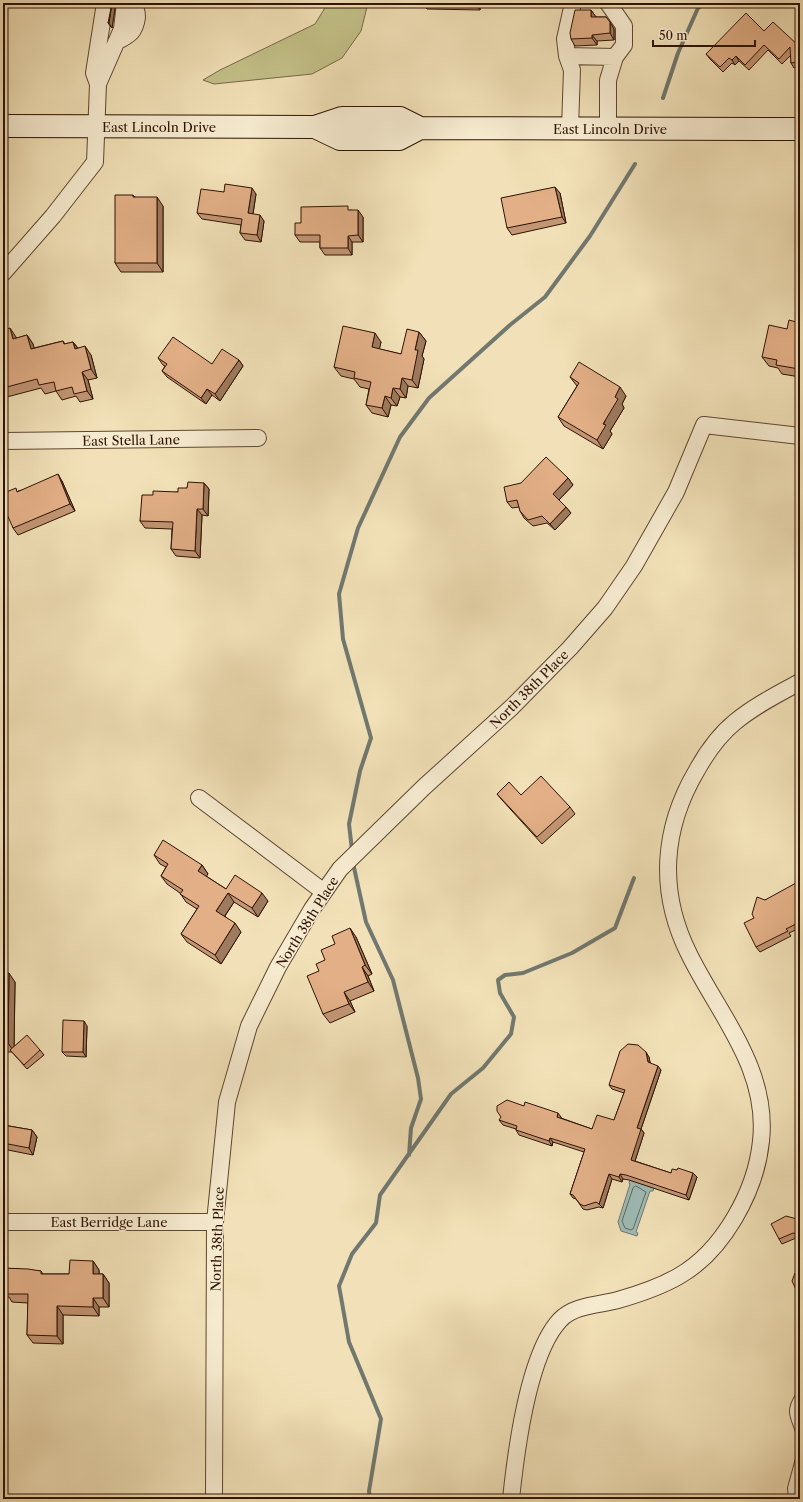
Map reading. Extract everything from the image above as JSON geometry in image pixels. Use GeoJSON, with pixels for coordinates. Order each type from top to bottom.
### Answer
{"type":"FeatureCollection","features":[{"type":"Feature","properties":{"kind":"main road","name":"East Lincoln Drive"},"geometry":{"type":"LineString","coordinates":[[3,126],[315,127],[340,139],[399,139],[420,128],[800,129]]}},
{"type":"Feature","properties":{"kind":"street"},"geometry":{"type":"LineString","coordinates":[[3,274],[53,216],[95,162],[98,92],[94,74],[105,3]]}},
{"type":"Feature","properties":{"kind":"street"},"geometry":{"type":"LineString","coordinates":[[98,92],[122,29],[125,10],[124,3]]}},
{"type":"Feature","properties":{"kind":"street"},"geometry":{"type":"LineString","coordinates":[[116,42],[128,36],[136,28],[137,13],[131,3]]}},
{"type":"Feature","properties":{"kind":"street"},"geometry":{"type":"LineString","coordinates":[[570,128],[572,70],[567,56],[564,39],[573,3]]}},
{"type":"Feature","properties":{"kind":"street"},"geometry":{"type":"LineString","coordinates":[[608,3],[624,26],[624,45],[615,57],[608,80],[608,128]]}},
{"type":"Feature","properties":{"kind":"street"},"geometry":{"type":"LineString","coordinates":[[567,56],[615,57]]}},
{"type":"Feature","properties":{"kind":"street","name":"North 38th Place"},"geometry":{"type":"LineString","coordinates":[[214,1499],[215,1222],[227,1102],[249,1026],[278,967],[324,892],[340,869],[424,787],[512,707],[570,648],[605,608],[634,566],[676,492],[704,425],[800,436]]}},
{"type":"Feature","properties":{"kind":"street","name":"East Stella Lane"},"geometry":{"type":"LineString","coordinates":[[3,441],[258,438]]}},
{"type":"Feature","properties":{"kind":"street"},"geometry":{"type":"LineString","coordinates":[[511,1499],[515,1455],[520,1428],[538,1362],[549,1332],[563,1316],[577,1309],[617,1300],[657,1288],[682,1275],[702,1258],[724,1233],[742,1206],[747,1194],[756,1168],[761,1141],[762,1113],[757,1085],[744,1051],[694,964],[677,929],[668,880],[668,861],[671,833],[683,793],[708,750],[734,723],[764,702],[800,682]]}},
{"type":"Feature","properties":{"kind":"street"},"geometry":{"type":"LineString","coordinates":[[199,798],[324,892]]}},
{"type":"Feature","properties":{"kind":"street","name":"East Berridge Lane"},"geometry":{"type":"LineString","coordinates":[[3,1222],[215,1222]]}},
{"type":"Feature","properties":{"kind":"lane"},"geometry":{"type":"LineString","coordinates":[[800,1396],[793,1406],[793,1415],[800,1431]]}},
{"type":"Feature","properties":{"kind":"lane"},"geometry":{"type":"LineString","coordinates":[[793,1499],[792,1488],[800,1459]]}},
{"type":"Feature","properties":{"kind":"shaded area"},"geometry":{"type":"Polygon","coordinates":[[[328,3],[368,3],[361,31],[342,58],[312,74],[214,84],[203,80],[220,70],[315,24],[328,3]]]}},
{"type":"Feature","properties":{"kind":"water"},"geometry":{"type":"Polygon","coordinates":[[[630,1180],[654,1188],[653,1191],[650,1191],[636,1232],[638,1233],[637,1236],[621,1231],[618,1222],[630,1180]]]}},
{"type":"Feature","properties":{"kind":"building"},"geometry":{"type":"Polygon","coordinates":[[[424,3],[477,3],[477,6],[424,5],[424,3]]]}},
{"type":"Feature","properties":{"kind":"building"},"geometry":{"type":"Polygon","coordinates":[[[575,10],[591,10],[591,17],[606,17],[610,22],[610,33],[592,35],[592,38],[571,39],[570,33],[575,10]]]}},
{"type":"Feature","properties":{"kind":"building"},"geometry":{"type":"Polygon","coordinates":[[[746,13],[764,31],[773,22],[800,47],[800,62],[791,63],[790,47],[779,59],[764,45],[745,65],[736,56],[732,60],[729,58],[720,67],[706,54],[746,13]]]}},
{"type":"Feature","properties":{"kind":"building"},"geometry":{"type":"Polygon","coordinates":[[[225,184],[252,188],[248,213],[260,215],[257,235],[240,233],[242,219],[197,213],[201,189],[224,192],[225,184]]]}},
{"type":"Feature","properties":{"kind":"building"},"geometry":{"type":"Polygon","coordinates":[[[555,187],[562,217],[507,228],[501,198],[555,187]]]}},
{"type":"Feature","properties":{"kind":"building"},"geometry":{"type":"Polygon","coordinates":[[[115,195],[157,197],[157,263],[115,263],[115,195]]]}},
{"type":"Feature","properties":{"kind":"building"},"geometry":{"type":"Polygon","coordinates":[[[348,206],[348,210],[358,210],[358,235],[348,236],[348,248],[320,248],[320,235],[295,235],[295,223],[301,223],[301,207],[348,206]]]}},
{"type":"Feature","properties":{"kind":"building"},"geometry":{"type":"Polygon","coordinates":[[[789,320],[800,323],[799,369],[776,365],[777,360],[762,357],[769,325],[787,329],[789,320]]]}},
{"type":"Feature","properties":{"kind":"building"},"geometry":{"type":"Polygon","coordinates":[[[343,326],[375,333],[372,347],[401,354],[407,329],[419,332],[415,350],[418,350],[412,380],[402,378],[400,389],[393,388],[391,398],[385,396],[382,408],[366,405],[371,382],[354,378],[355,372],[334,367],[343,326]]]}},
{"type":"Feature","properties":{"kind":"building"},"geometry":{"type":"Polygon","coordinates":[[[10,328],[13,339],[27,335],[31,349],[63,341],[64,344],[73,342],[75,349],[85,346],[91,369],[82,372],[87,391],[74,394],[72,387],[56,391],[54,382],[39,385],[37,379],[3,388],[3,330],[10,328]]]}},
{"type":"Feature","properties":{"kind":"building"},"geometry":{"type":"Polygon","coordinates":[[[173,337],[212,364],[222,349],[239,360],[215,394],[207,389],[201,398],[162,371],[167,364],[158,358],[173,337]]]}},
{"type":"Feature","properties":{"kind":"building"},"geometry":{"type":"Polygon","coordinates":[[[579,362],[620,387],[615,397],[618,399],[603,424],[606,425],[597,440],[558,417],[579,383],[570,377],[579,362]]]}},
{"type":"Feature","properties":{"kind":"building"},"geometry":{"type":"Polygon","coordinates":[[[546,457],[568,478],[553,494],[566,507],[550,524],[542,516],[528,520],[520,511],[517,500],[507,502],[504,487],[521,483],[546,457]]]}},
{"type":"Feature","properties":{"kind":"building"},"geometry":{"type":"Polygon","coordinates":[[[58,474],[70,504],[13,528],[3,505],[3,501],[7,499],[4,493],[16,488],[17,492],[58,474]]]}},
{"type":"Feature","properties":{"kind":"building"},"geometry":{"type":"Polygon","coordinates":[[[188,482],[204,483],[203,509],[197,509],[195,551],[171,549],[173,522],[140,521],[142,495],[153,495],[153,491],[178,492],[178,488],[187,488],[188,482]]]}},
{"type":"Feature","properties":{"kind":"building"},"geometry":{"type":"Polygon","coordinates":[[[541,776],[570,807],[537,837],[497,794],[509,782],[521,795],[541,776]]]}},
{"type":"Feature","properties":{"kind":"building"},"geometry":{"type":"Polygon","coordinates":[[[163,840],[202,865],[198,871],[226,889],[235,875],[262,893],[252,908],[228,893],[216,911],[235,923],[215,955],[181,934],[199,906],[180,894],[183,890],[161,876],[168,864],[154,855],[163,840]]]}},
{"type":"Feature","properties":{"kind":"building"},"geometry":{"type":"Polygon","coordinates":[[[796,883],[800,890],[800,922],[786,929],[788,931],[756,947],[744,923],[754,918],[752,914],[757,897],[765,900],[796,883]]]}},
{"type":"Feature","properties":{"kind":"building"},"geometry":{"type":"Polygon","coordinates":[[[350,928],[365,965],[362,967],[368,982],[344,992],[349,1004],[323,1014],[307,976],[319,971],[316,964],[325,960],[321,950],[335,944],[332,936],[350,928]]]}},
{"type":"Feature","properties":{"kind":"building"},"geometry":{"type":"Polygon","coordinates":[[[3,973],[9,973],[8,1043],[3,1043],[3,973]]]}},
{"type":"Feature","properties":{"kind":"building"},"geometry":{"type":"Polygon","coordinates":[[[63,1020],[84,1021],[83,1052],[62,1052],[63,1020]]]}},
{"type":"Feature","properties":{"kind":"building"},"geometry":{"type":"Polygon","coordinates":[[[27,1035],[40,1050],[24,1065],[10,1050],[27,1035]]]}},
{"type":"Feature","properties":{"kind":"building"},"geometry":{"type":"Polygon","coordinates":[[[628,1044],[638,1045],[646,1052],[648,1062],[658,1066],[637,1128],[641,1129],[631,1160],[671,1173],[672,1169],[677,1170],[678,1168],[693,1173],[686,1195],[626,1175],[620,1174],[619,1177],[609,1174],[599,1204],[596,1202],[584,1206],[570,1194],[585,1149],[550,1138],[549,1141],[516,1130],[517,1126],[499,1120],[501,1117],[497,1111],[497,1106],[507,1100],[524,1106],[525,1102],[558,1113],[557,1117],[592,1129],[597,1115],[614,1120],[625,1090],[609,1085],[620,1051],[628,1044]]]}},
{"type":"Feature","properties":{"kind":"building"},"geometry":{"type":"Polygon","coordinates":[[[800,1122],[800,1133],[796,1132],[800,1122]]]}},
{"type":"Feature","properties":{"kind":"building"},"geometry":{"type":"Polygon","coordinates":[[[3,1125],[32,1130],[29,1148],[3,1143],[3,1125]]]}},
{"type":"Feature","properties":{"kind":"building"},"geometry":{"type":"Polygon","coordinates":[[[786,1216],[797,1219],[798,1216],[800,1217],[800,1235],[793,1233],[779,1239],[771,1224],[786,1216]]]}},
{"type":"Feature","properties":{"kind":"building"},"geometry":{"type":"Polygon","coordinates":[[[70,1260],[93,1261],[93,1274],[103,1274],[103,1298],[93,1298],[93,1307],[57,1306],[57,1336],[27,1335],[28,1294],[6,1294],[6,1289],[3,1289],[3,1268],[41,1271],[41,1274],[69,1274],[70,1260]]]}},
{"type":"Feature","properties":{"kind":"building"},"geometry":{"type":"Polygon","coordinates":[[[800,1271],[800,1298],[792,1281],[795,1273],[800,1271]]]}},
{"type":"Feature","properties":{"kind":"waterway"},"geometry":{"type":"LineString","coordinates":[[663,98],[678,53],[698,8],[705,3]]}},
{"type":"Feature","properties":{"kind":"waterway"},"geometry":{"type":"LineString","coordinates":[[352,850],[349,824],[360,771],[371,738],[343,639],[339,594],[358,528],[400,437],[429,398],[510,325],[545,297],[590,236],[635,164]]}},
{"type":"Feature","properties":{"kind":"waterway"},"geometry":{"type":"LineString","coordinates":[[353,863],[366,922],[393,980],[418,1078],[421,1099],[411,1128],[409,1155]]}},
{"type":"Feature","properties":{"kind":"waterway"},"geometry":{"type":"LineString","coordinates":[[370,1499],[369,1491],[381,1419],[349,1342],[339,1286],[352,1254],[376,1223],[380,1195],[451,1094],[483,1068],[511,1034],[514,1017],[500,993],[498,980],[505,975],[523,973],[572,953],[615,928],[634,878]]}}]}
